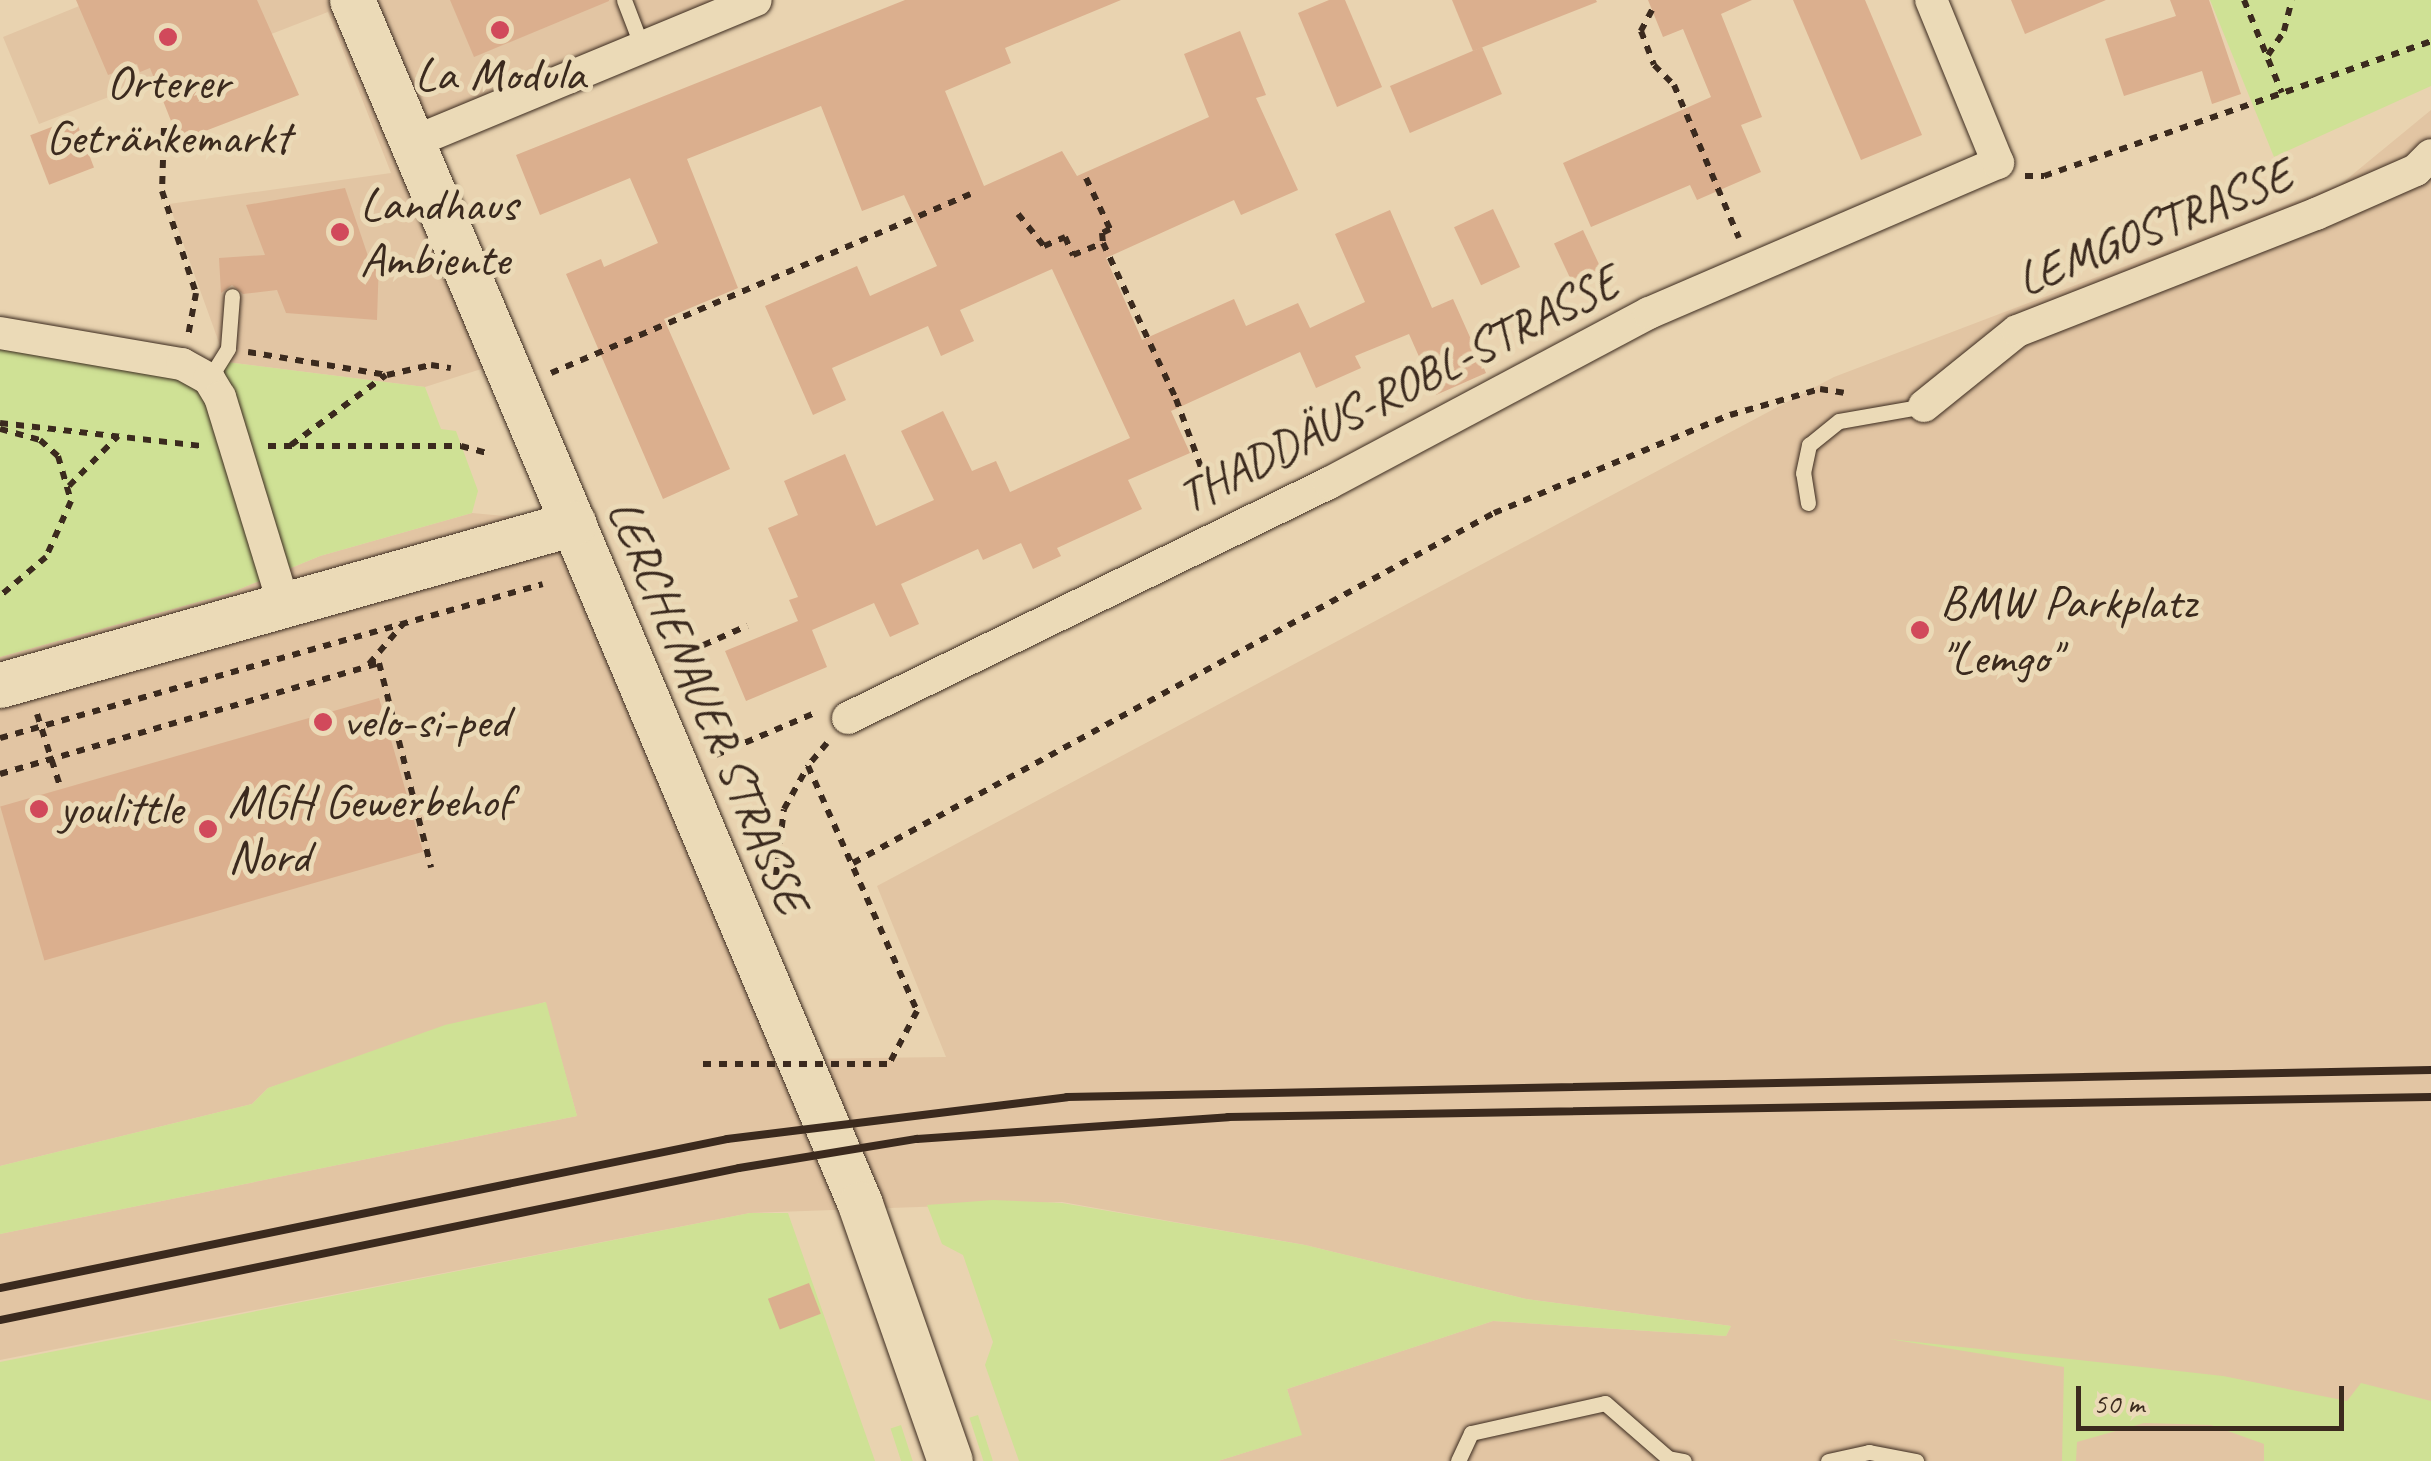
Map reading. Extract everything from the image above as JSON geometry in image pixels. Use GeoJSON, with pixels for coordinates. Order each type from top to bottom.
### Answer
{"type":"FeatureCollection","features":[{"type":"Feature","properties":{"kind":"main road","name":"LERCHENAUER STRASSE"},"geometry":{"type":"LineString","coordinates":[[352,0],[860,1204],[950,1461]]}},
{"type":"Feature","properties":{"kind":"main road"},"geometry":{"type":"LineString","coordinates":[[13,681],[574,523]]}},
{"type":"Feature","properties":{"kind":"street"},"geometry":{"type":"LineString","coordinates":[[411,143],[756,0]]}},
{"type":"Feature","properties":{"kind":"street"},"geometry":{"type":"LineString","coordinates":[[1930,0],[1998,163]]}},
{"type":"Feature","properties":{"kind":"street","name":"LEMGOSTRASSE"},"geometry":{"type":"LineString","coordinates":[[1924,406],[2017,331],[2316,214],[2416,170],[2431,155]]}},
{"type":"Feature","properties":{"kind":"street","name":"THADDÄUS-ROBL-STRASSE"},"geometry":{"type":"LineString","coordinates":[[834,714],[1226,532],[1649,312],[1998,163]]}},
{"type":"Feature","properties":{"kind":"street"},"geometry":{"type":"LineString","coordinates":[[0,333],[196,371],[234,446],[283,602]]}},
{"type":"Feature","properties":{"kind":"lane"},"geometry":{"type":"LineString","coordinates":[[624,0],[642,47]]}},
{"type":"Feature","properties":{"kind":"lane"},"geometry":{"type":"LineString","coordinates":[[196,371],[228,348],[232,296]]}},
{"type":"Feature","properties":{"kind":"lane"},"geometry":{"type":"LineString","coordinates":[[1808,503],[1803,473],[1809,445],[1839,421],[1924,406]]}},
{"type":"Feature","properties":{"kind":"lane"},"geometry":{"type":"LineString","coordinates":[[1458,1461],[1471,1433],[1605,1403],[1668,1458],[1684,1461]]}},
{"type":"Feature","properties":{"kind":"lane"},"geometry":{"type":"LineString","coordinates":[[1828,1461],[1869,1452],[1916,1461]]}},
{"type":"Feature","properties":{"kind":"path"},"geometry":{"type":"LineString","coordinates":[[2244,0],[2282,93]]}},
{"type":"Feature","properties":{"kind":"path"},"geometry":{"type":"LineString","coordinates":[[2267,56],[2284,31],[2292,0]]}},
{"type":"Feature","properties":{"kind":"path"},"geometry":{"type":"LineString","coordinates":[[1652,10],[1642,31],[1654,65],[1674,85],[1752,267]]}},
{"type":"Feature","properties":{"kind":"path"},"geometry":{"type":"LineString","coordinates":[[1998,163],[2010,176],[2044,176],[2431,40]]}},
{"type":"Feature","properties":{"kind":"path"},"geometry":{"type":"LineString","coordinates":[[164,128],[162,191],[196,294],[196,371]]}},
{"type":"Feature","properties":{"kind":"path"},"geometry":{"type":"LineString","coordinates":[[1086,178],[1110,229],[1102,233],[1104,243],[1176,399],[1171,402],[1226,532]]}},
{"type":"Feature","properties":{"kind":"path"},"geometry":{"type":"LineString","coordinates":[[512,386],[970,194]]}},
{"type":"Feature","properties":{"kind":"path"},"geometry":{"type":"LineString","coordinates":[[1018,214],[1044,246],[1065,237],[1074,255],[1104,243]]}},
{"type":"Feature","properties":{"kind":"path"},"geometry":{"type":"LineString","coordinates":[[228,348],[387,375]]}},
{"type":"Feature","properties":{"kind":"path"},"geometry":{"type":"LineString","coordinates":[[291,446],[387,375],[431,364],[451,368]]}},
{"type":"Feature","properties":{"kind":"path"},"geometry":{"type":"LineString","coordinates":[[853,863],[1494,513],[1730,415],[1820,389],[1855,395]]}},
{"type":"Feature","properties":{"kind":"path"},"geometry":{"type":"LineString","coordinates":[[0,426],[46,426],[178,444]]}},
{"type":"Feature","properties":{"kind":"path"},"geometry":{"type":"LineString","coordinates":[[0,426],[40,440],[58,456],[71,501],[46,558],[0,596]]}},
{"type":"Feature","properties":{"kind":"path"},"geometry":{"type":"LineString","coordinates":[[40,440],[46,426]]}},
{"type":"Feature","properties":{"kind":"path"},"geometry":{"type":"LineString","coordinates":[[69,486],[119,436]]}},
{"type":"Feature","properties":{"kind":"path"},"geometry":{"type":"LineString","coordinates":[[234,446],[461,446],[491,454]]}},
{"type":"Feature","properties":{"kind":"path"},"geometry":{"type":"LineString","coordinates":[[0,738],[543,584]]}},
{"type":"Feature","properties":{"kind":"path"},"geometry":{"type":"LineString","coordinates":[[366,667],[404,623]]}},
{"type":"Feature","properties":{"kind":"path"},"geometry":{"type":"LineString","coordinates":[[674,658],[747,626]]}},
{"type":"Feature","properties":{"kind":"path"},"geometry":{"type":"LineString","coordinates":[[0,774],[378,663],[431,867]]}},
{"type":"Feature","properties":{"kind":"path"},"geometry":{"type":"LineString","coordinates":[[13,681],[41,726],[62,788]]}},
{"type":"Feature","properties":{"kind":"path"},"geometry":{"type":"LineString","coordinates":[[716,755],[834,714]]}},
{"type":"Feature","properties":{"kind":"path"},"geometry":{"type":"LineString","coordinates":[[776,875],[784,809],[834,714]]}},
{"type":"Feature","properties":{"kind":"path"},"geometry":{"type":"LineString","coordinates":[[703,1064],[889,1064],[917,1011],[808,766]]}},
{"type":"Feature","properties":{"kind":"shaded area"},"geometry":{"type":"Polygon","coordinates":[[[94,0],[734,0],[409,139],[500,363],[425,387],[226,362],[169,204],[391,173],[328,12],[39,124],[3,37],[94,0]]]}},
{"type":"Feature","properties":{"kind":"shaded area"},"geometry":{"type":"Polygon","coordinates":[[[2431,110],[2431,1461],[1218,1461],[1301,1435],[1287,1389],[1493,1321],[1726,1336],[1731,1326],[1526,1299],[1305,1245],[1062,1202],[750,1213],[0,1360],[0,1234],[577,1116],[545,1002],[268,1088],[252,1104],[0,1166],[0,657],[230,593],[320,556],[472,513],[572,522],[797,1059],[946,1057],[877,886],[1834,377],[2341,184],[2431,110]]]}},
{"type":"Feature","properties":{"kind":"green space"},"geometry":{"type":"Polygon","coordinates":[[[2210,0],[2431,0],[2431,86],[2274,157],[2210,0]]]}},
{"type":"Feature","properties":{"kind":"green space"},"geometry":{"type":"Polygon","coordinates":[[[0,350],[226,362],[425,387],[441,429],[456,431],[478,491],[472,513],[320,556],[230,593],[0,657],[0,350]]]}},
{"type":"Feature","properties":{"kind":"green space"},"geometry":{"type":"Polygon","coordinates":[[[546,1002],[577,1116],[0,1234],[0,1166],[252,1104],[268,1088],[445,1025],[546,1002]]]}},
{"type":"Feature","properties":{"kind":"green space"},"geometry":{"type":"Polygon","coordinates":[[[993,1200],[1062,1203],[1305,1245],[1526,1299],[1731,1326],[1726,1336],[1493,1321],[1287,1389],[1302,1435],[1218,1461],[1019,1461],[985,1365],[993,1342],[963,1255],[942,1244],[927,1205],[993,1200]]]}},
{"type":"Feature","properties":{"kind":"green space"},"geometry":{"type":"Polygon","coordinates":[[[750,1213],[788,1213],[875,1461],[0,1461],[0,1362],[750,1213]]]}},
{"type":"Feature","properties":{"kind":"green space"},"geometry":{"type":"Polygon","coordinates":[[[1889,1339],[2223,1376],[2347,1401],[2361,1383],[2431,1401],[2431,1461],[2264,1461],[2264,1444],[2211,1425],[2144,1423],[2077,1442],[2076,1461],[2062,1461],[2064,1367],[1889,1339]]]}},
{"type":"Feature","properties":{"kind":"green space"},"geometry":{"type":"Polygon","coordinates":[[[978,1415],[993,1461],[983,1461],[969,1418],[978,1415]]]}},
{"type":"Feature","properties":{"kind":"green space"},"geometry":{"type":"Polygon","coordinates":[[[901,1425],[913,1461],[901,1461],[891,1428],[901,1425]]]}},
{"type":"Feature","properties":{"kind":"building"},"geometry":{"type":"Polygon","coordinates":[[[76,0],[257,0],[299,95],[179,141],[150,68],[140,72],[137,64],[108,75],[76,0]]]}},
{"type":"Feature","properties":{"kind":"building","name":"La Modula"},"geometry":{"type":"Polygon","coordinates":[[[450,0],[609,0],[609,1],[474,57],[450,0]]]}},
{"type":"Feature","properties":{"kind":"building"},"geometry":{"type":"Polygon","coordinates":[[[905,0],[1121,0],[1005,48],[1011,63],[945,91],[984,186],[1062,151],[1077,176],[1209,117],[1184,54],[1240,31],[1266,95],[1256,98],[1298,190],[1241,215],[1234,200],[1106,258],[1142,340],[1234,299],[1246,326],[1298,303],[1310,328],[1365,302],[1335,234],[1390,210],[1432,308],[1453,299],[1486,373],[1436,395],[1409,334],[1355,356],[1361,368],[1316,388],[1300,352],[1171,411],[1190,453],[1128,480],[1142,509],[1057,548],[1061,556],[1033,569],[1021,543],[983,560],[978,549],[901,584],[919,624],[890,637],[874,603],[812,630],[827,667],[746,701],[725,651],[798,621],[789,600],[798,597],[768,528],[798,515],[784,481],[845,454],[876,526],[934,500],[901,431],[943,411],[972,471],[996,461],[1010,492],[1130,438],[1052,269],[960,310],[974,341],[941,356],[928,326],[832,368],[846,400],[813,415],[765,306],[857,266],[870,296],[937,266],[904,195],[862,211],[821,106],[687,159],[738,288],[664,319],[730,469],[663,499],[566,274],[601,259],[604,267],[658,243],[630,178],[540,215],[516,155],[905,0]]]}},
{"type":"Feature","properties":{"kind":"building"},"geometry":{"type":"Polygon","coordinates":[[[1329,0],[1345,0],[1382,87],[1337,107],[1298,13],[1329,0]]]}},
{"type":"Feature","properties":{"kind":"building"},"geometry":{"type":"Polygon","coordinates":[[[1452,0],[1596,0],[1597,2],[1473,51],[1452,0]]]}},
{"type":"Feature","properties":{"kind":"building"},"geometry":{"type":"Polygon","coordinates":[[[1648,0],[1752,0],[1721,14],[1762,117],[1741,125],[1761,172],[1697,200],[1690,185],[1591,227],[1563,163],[1711,97],[1683,29],[1663,37],[1648,0]]]}},
{"type":"Feature","properties":{"kind":"building"},"geometry":{"type":"Polygon","coordinates":[[[1793,0],[1865,0],[1922,135],[1861,160],[1793,0]]]}},
{"type":"Feature","properties":{"kind":"building"},"geometry":{"type":"Polygon","coordinates":[[[2011,0],[2106,0],[2025,34],[2011,0]]]}},
{"type":"Feature","properties":{"kind":"building"},"geometry":{"type":"Polygon","coordinates":[[[2170,0],[2209,0],[2241,94],[2212,104],[2202,71],[2124,96],[2105,39],[2176,16],[2170,0]]]}},
{"type":"Feature","properties":{"kind":"building"},"geometry":{"type":"Polygon","coordinates":[[[1482,47],[1502,94],[1410,133],[1390,86],[1482,47]]]}},
{"type":"Feature","properties":{"kind":"building"},"geometry":{"type":"Polygon","coordinates":[[[75,118],[94,167],[49,185],[30,135],[75,118]]]}},
{"type":"Feature","properties":{"kind":"building"},"geometry":{"type":"Polygon","coordinates":[[[345,188],[369,259],[379,259],[377,320],[286,313],[277,290],[243,294],[232,285],[221,293],[219,258],[265,255],[246,205],[345,188]]]}},
{"type":"Feature","properties":{"kind":"building"},"geometry":{"type":"Polygon","coordinates":[[[1493,209],[1520,267],[1481,285],[1454,227],[1493,209]]]}},
{"type":"Feature","properties":{"kind":"building"},"geometry":{"type":"Polygon","coordinates":[[[1583,230],[1603,273],[1574,286],[1554,244],[1583,230]]]}},
{"type":"Feature","properties":{"kind":"building","name":"MGH Gewerbehof Nord"},"geometry":{"type":"Polygon","coordinates":[[[379,698],[423,852],[44,960],[0,807],[379,698]]]}},
{"type":"Feature","properties":{"kind":"building"},"geometry":{"type":"Polygon","coordinates":[[[809,1283],[821,1314],[780,1330],[768,1299],[809,1283]]]}},
{"type":"Feature","properties":{"kind":"railway"},"geometry":{"type":"LineString","coordinates":[[0,1288],[727,1139],[1067,1097],[2431,1070]]}},
{"type":"Feature","properties":{"kind":"railway"},"geometry":{"type":"LineString","coordinates":[[0,1320],[739,1168],[917,1139],[1228,1117],[2431,1097]]}},
{"type":"Feature","properties":{"kind":"place","name":"La Modula"},"geometry":{"type":"Point","coordinates":[500,30]}},
{"type":"Feature","properties":{"kind":"place","name":"Orterer Getränkemarkt"},"geometry":{"type":"Point","coordinates":[168,37]}},
{"type":"Feature","properties":{"kind":"place","name":"Landhaus Ambiente"},"geometry":{"type":"Point","coordinates":[340,232]}},
{"type":"Feature","properties":{"kind":"place","name":"BMW Parkplatz \"Lemgo\""},"geometry":{"type":"Point","coordinates":[1920,630]}},
{"type":"Feature","properties":{"kind":"place","name":"velo-si-ped"},"geometry":{"type":"Point","coordinates":[323,722]}},
{"type":"Feature","properties":{"kind":"place","name":"youlittle"},"geometry":{"type":"Point","coordinates":[39,809]}},
{"type":"Feature","properties":{"kind":"place","name":"MGH Gewerbehof Nord"},"geometry":{"type":"Point","coordinates":[208,829]}}]}
